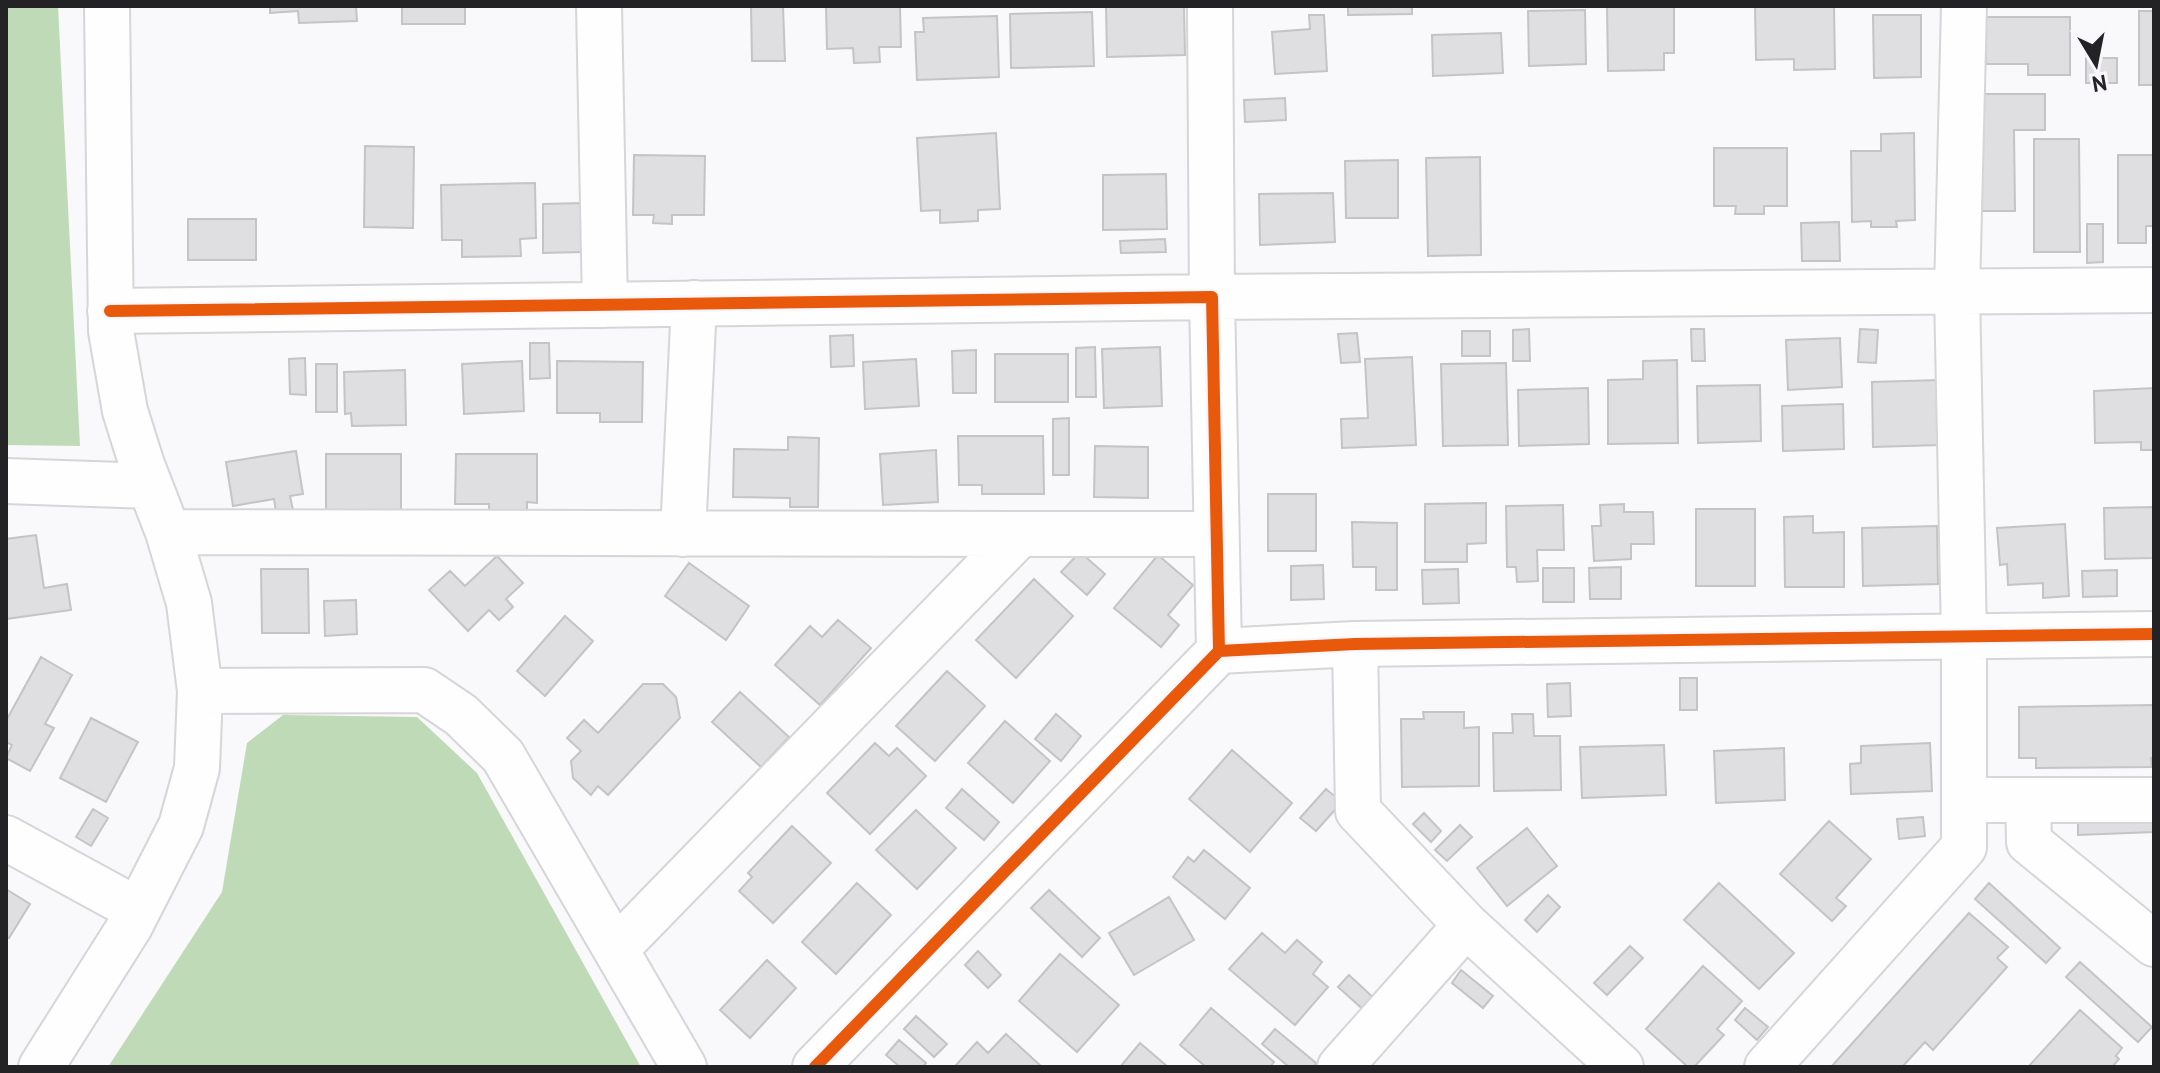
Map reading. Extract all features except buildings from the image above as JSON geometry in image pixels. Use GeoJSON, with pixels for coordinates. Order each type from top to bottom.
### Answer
{"type":"FeatureCollection","features":[{"type":"Feature","properties":{"kind":"street"},"geometry":{"type":"LineString","coordinates":[[41,1067],[138,910],[181,826],[197,768],[200,691],[189,603],[168,532],[125,411],[111,331],[107,6]]}},
{"type":"Feature","properties":{"kind":"street"},"geometry":{"type":"LineString","coordinates":[[599,6],[605,305]]}},
{"type":"Feature","properties":{"kind":"street"},"geometry":{"type":"LineString","coordinates":[[1210,6],[1219,651]]}},
{"type":"Feature","properties":{"kind":"street"},"geometry":{"type":"LineString","coordinates":[[1767,1067],[1964,847],[1964,636],[1957,292],[1964,6]]}},
{"type":"Feature","properties":{"kind":"street"},"geometry":{"type":"LineString","coordinates":[[110,311],[1212,297],[2154,290]]}},
{"type":"Feature","properties":{"kind":"street"},"geometry":{"type":"LineString","coordinates":[[683,534],[694,303]]}},
{"type":"Feature","properties":{"kind":"street"},"geometry":{"type":"LineString","coordinates":[[6,481],[150,486]]}},
{"type":"Feature","properties":{"kind":"street"},"geometry":{"type":"LineString","coordinates":[[168,532],[1216,534]]}},
{"type":"Feature","properties":{"kind":"street"},"geometry":{"type":"LineString","coordinates":[[616,949],[1020,534]]}},
{"type":"Feature","properties":{"kind":"street"},"geometry":{"type":"LineString","coordinates":[[815,1067],[1219,651],[1355,644],[2154,634]]}},
{"type":"Feature","properties":{"kind":"street"},"geometry":{"type":"LineString","coordinates":[[1355,644],[1358,811],[1466,925],[1621,1067]]}},
{"type":"Feature","properties":{"kind":"street"},"geometry":{"type":"LineString","coordinates":[[200,691],[424,690],[461,715],[503,756],[684,1067]]}},
{"type":"Feature","properties":{"kind":"street"},"geometry":{"type":"LineString","coordinates":[[1964,800],[2154,800]]}},
{"type":"Feature","properties":{"kind":"street"},"geometry":{"type":"LineString","coordinates":[[2028,800],[2029,842],[2154,944]]}},
{"type":"Feature","properties":{"kind":"street"},"geometry":{"type":"LineString","coordinates":[[6,838],[138,910]]}},
{"type":"Feature","properties":{"kind":"street"},"geometry":{"type":"LineString","coordinates":[[1340,1067],[1466,925]]}},
{"type":"Feature","properties":{"kind":"green space"},"geometry":{"type":"Polygon","coordinates":[[[6,6],[58,6],[80,446],[6,445],[6,6]]]}},
{"type":"Feature","properties":{"kind":"green space"},"geometry":{"type":"Polygon","coordinates":[[[283,715],[417,717],[477,773],[641,1067],[108,1067],[222,892],[247,743],[283,715]]]}},
{"type":"Feature","properties":{"kind":"cycle path"},"geometry":{"type":"LineString","coordinates":[[110,311],[1212,297],[1219,651]]}},
{"type":"Feature","properties":{"kind":"cycle path"},"geometry":{"type":"LineString","coordinates":[[815,1067],[1219,651],[1355,644],[2154,634]]}}]}
